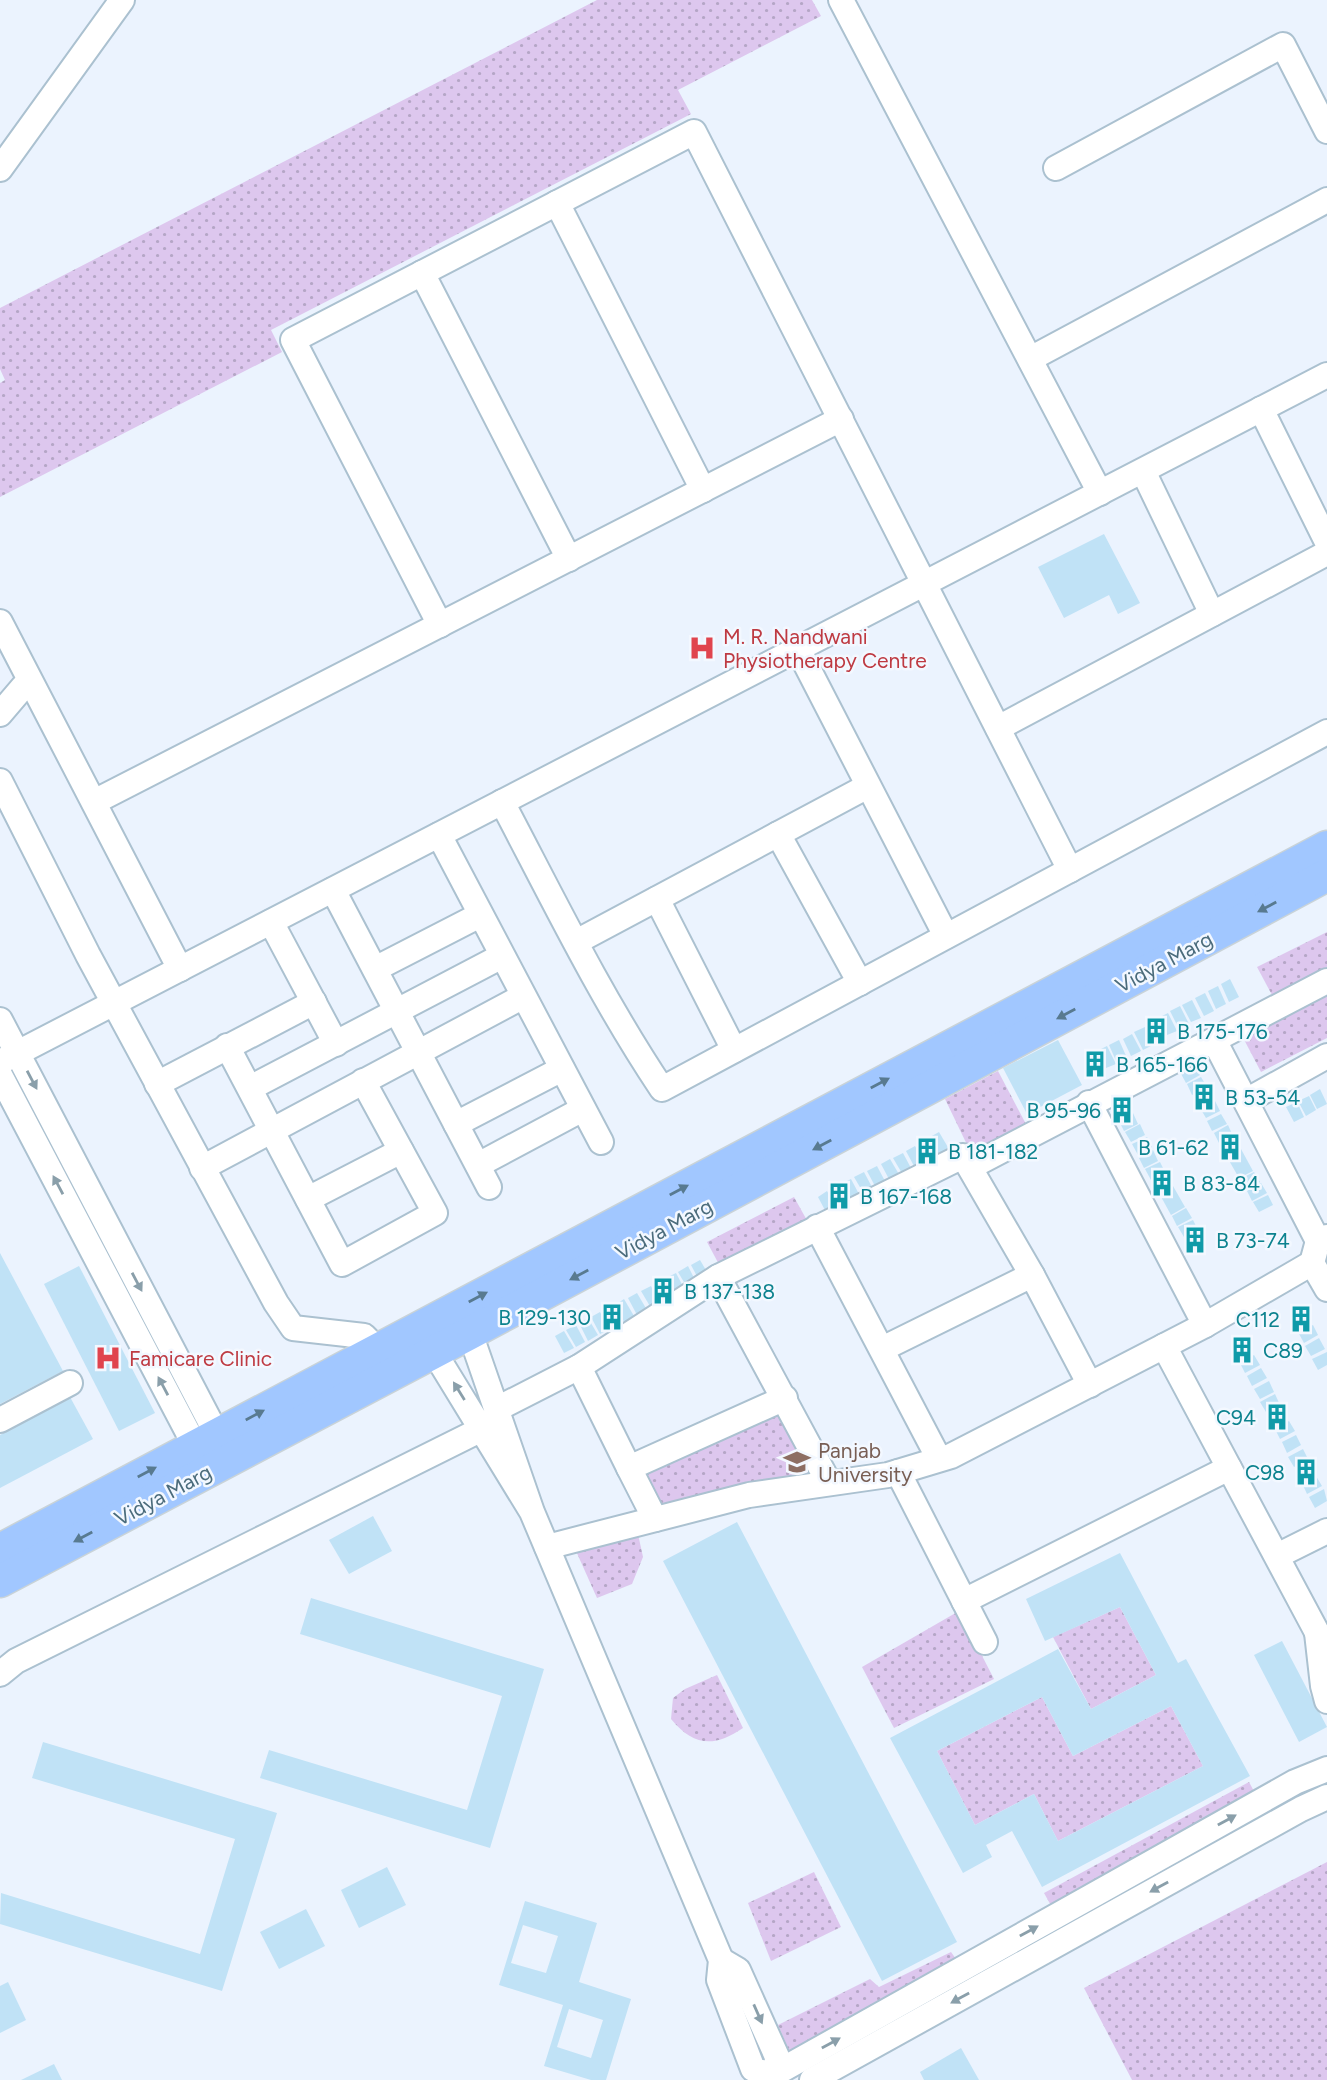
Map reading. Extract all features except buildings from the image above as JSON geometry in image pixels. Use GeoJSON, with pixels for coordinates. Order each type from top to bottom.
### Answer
{"type":"FeatureCollection","features":[{"type":"Feature","properties":{"kind":"main road","name":"Vidya Marg"},"geometry":{"type":"LineString","coordinates":[[0,1581],[378,1350],[1327,847]]}},
{"type":"Feature","properties":{"kind":"main road","name":"Vidya Marg"},"geometry":{"type":"LineString","coordinates":[[0,1550],[435,1352],[1327,875]]}},
{"type":"Feature","properties":{"kind":"street"},"geometry":{"type":"LineString","coordinates":[[0,169],[122,0]]}},
{"type":"Feature","properties":{"kind":"street"},"geometry":{"type":"LineString","coordinates":[[841,0],[1100,493]]}},
{"type":"Feature","properties":{"kind":"street"},"geometry":{"type":"LineString","coordinates":[[1056,168],[1283,45],[1327,131]]}},
{"type":"Feature","properties":{"kind":"street"},"geometry":{"type":"LineString","coordinates":[[440,625],[293,340],[694,132],[1070,870]]}},
{"type":"Feature","properties":{"kind":"street"},"geometry":{"type":"LineString","coordinates":[[1030,359],[1327,200]]}},
{"type":"Feature","properties":{"kind":"street"},"geometry":{"type":"LineString","coordinates":[[556,203],[703,490]]}},
{"type":"Feature","properties":{"kind":"street"},"geometry":{"type":"LineString","coordinates":[[422,273],[569,559]]}},
{"type":"Feature","properties":{"kind":"street"},"geometry":{"type":"LineString","coordinates":[[9,1058],[1327,375]]}},
{"type":"Feature","properties":{"kind":"street"},"geometry":{"type":"LineString","coordinates":[[1261,409],[1327,542]]}},
{"type":"Feature","properties":{"kind":"street"},"geometry":{"type":"LineString","coordinates":[[94,803],[841,419]]}},
{"type":"Feature","properties":{"kind":"street"},"geometry":{"type":"LineString","coordinates":[[1143,471],[1212,614]]}},
{"type":"Feature","properties":{"kind":"street"},"geometry":{"type":"LineString","coordinates":[[998,728],[1327,553]]}},
{"type":"Feature","properties":{"kind":"street"},"geometry":{"type":"LineString","coordinates":[[0,622],[28,685],[94,803],[180,969]]}},
{"type":"Feature","properties":{"kind":"street"},"geometry":{"type":"LineString","coordinates":[[797,649],[946,936]]}},
{"type":"Feature","properties":{"kind":"street"},"geometry":{"type":"LineString","coordinates":[[0,652],[28,685]]}},
{"type":"Feature","properties":{"kind":"street"},"geometry":{"type":"LineString","coordinates":[[0,714],[28,685]]}},
{"type":"Feature","properties":{"kind":"street"},"geometry":{"type":"LineString","coordinates":[[502,802],[576,942],[662,1089],[1327,732]]}},
{"type":"Feature","properties":{"kind":"street"},"geometry":{"type":"LineString","coordinates":[[0,781],[114,1003],[276,1303],[293,1328],[364,1336],[378,1350]]}},
{"type":"Feature","properties":{"kind":"street"},"geometry":{"type":"LineString","coordinates":[[576,942],[868,786]]}},
{"type":"Feature","properties":{"kind":"street"},"geometry":{"type":"LineString","coordinates":[[778,834],[860,983]]}},
{"type":"Feature","properties":{"kind":"street"},"geometry":{"type":"LineString","coordinates":[[439,835],[522,997],[601,1142]]}},
{"type":"Feature","properties":{"kind":"street"},"geometry":{"type":"LineString","coordinates":[[333,890],[489,1187]]}},
{"type":"Feature","properties":{"kind":"street"},"geometry":{"type":"LineString","coordinates":[[657,899],[734,1050]]}},
{"type":"Feature","properties":{"kind":"street"},"geometry":{"type":"LineString","coordinates":[[375,969],[480,915]]}},
{"type":"Feature","properties":{"kind":"street"},"geometry":{"type":"LineString","coordinates":[[271,922],[336,1044]]}},
{"type":"Feature","properties":{"kind":"street"},"geometry":{"type":"LineString","coordinates":[[250,1088],[502,956]]}},
{"type":"Feature","properties":{"kind":"street"},"geometry":{"type":"LineString","coordinates":[[970,1167],[1327,981]]}},
{"type":"Feature","properties":{"kind":"street"},"geometry":{"type":"LineString","coordinates":[[202,1168],[522,997]]}},
{"type":"Feature","properties":{"kind":"street"},"geometry":{"type":"LineString","coordinates":[[157,1084],[314,1002]]}},
{"type":"Feature","properties":{"kind":"street"},"geometry":{"type":"LineString","coordinates":[[0,1020],[9,1058],[213,1453]]}},
{"type":"Feature","properties":{"kind":"street"},"geometry":{"type":"LineString","coordinates":[[1214,1040],[1319,1247],[1327,1289]]}},
{"type":"Feature","properties":{"kind":"street"},"geometry":{"type":"LineString","coordinates":[[226,1046],[342,1264],[435,1213],[363,1081]]}},
{"type":"Feature","properties":{"kind":"street"},"geometry":{"type":"LineString","coordinates":[[1246,1101],[1327,1056]]}},
{"type":"Feature","properties":{"kind":"street"},"geometry":{"type":"LineString","coordinates":[[456,1124],[562,1069]]}},
{"type":"Feature","properties":{"kind":"street"},"geometry":{"type":"LineString","coordinates":[[0,1075],[213,1453]]}},
{"type":"Feature","properties":{"kind":"street"},"geometry":{"type":"LineString","coordinates":[[1089,1103],[1205,1325]]}},
{"type":"Feature","properties":{"kind":"street"},"geometry":{"type":"LineString","coordinates":[[478,1165],[583,1109]]}},
{"type":"Feature","properties":{"kind":"street"},"geometry":{"type":"LineString","coordinates":[[308,1199],[401,1151]]}},
{"type":"Feature","properties":{"kind":"street"},"geometry":{"type":"LineString","coordinates":[[497,1409],[579,1367],[719,1277],[963,1156],[1032,1275],[1090,1385]]}},
{"type":"Feature","properties":{"kind":"street"},"geometry":{"type":"LineString","coordinates":[[817,1227],[939,1459]]}},
{"type":"Feature","properties":{"kind":"street"},"geometry":{"type":"LineString","coordinates":[[547,1546],[749,1495],[898,1472],[951,1456],[1205,1325],[1319,1247]]}},
{"type":"Feature","properties":{"kind":"street"},"geometry":{"type":"LineString","coordinates":[[882,1349],[1032,1275]]}},
{"type":"Feature","properties":{"kind":"street"},"geometry":{"type":"LineString","coordinates":[[719,1277],[829,1483]]}},
{"type":"Feature","properties":{"kind":"street"},"geometry":{"type":"LineString","coordinates":[[533,1512],[435,1352],[440,1317],[470,1333],[533,1512],[721,1960],[738,1970],[778,2059],[769,2079]]}},
{"type":"Feature","properties":{"kind":"street"},"geometry":{"type":"LineString","coordinates":[[1164,1346],[1322,1641],[1326,1691]]}},
{"type":"Feature","properties":{"kind":"street"},"geometry":{"type":"LineString","coordinates":[[579,1367],[655,1519]]}},
{"type":"Feature","properties":{"kind":"street"},"geometry":{"type":"LineString","coordinates":[[0,1420],[70,1383]]}},
{"type":"Feature","properties":{"kind":"street"},"geometry":{"type":"LineString","coordinates":[[629,1468],[785,1398]]}},
{"type":"Feature","properties":{"kind":"street"},"geometry":{"type":"LineString","coordinates":[[0,1674],[16,1661],[482,1429]]}},
{"type":"Feature","properties":{"kind":"street"},"geometry":{"type":"LineString","coordinates":[[964,1601],[1229,1468]]}},
{"type":"Feature","properties":{"kind":"street"},"geometry":{"type":"LineString","coordinates":[[898,1472],[985,1642]]}},
{"type":"Feature","properties":{"kind":"street"},"geometry":{"type":"LineString","coordinates":[[1277,1556],[1327,1531]]}},
{"type":"Feature","properties":{"kind":"street"},"geometry":{"type":"LineString","coordinates":[[769,2079],[1295,1782],[1327,1769]]}},
{"type":"Feature","properties":{"kind":"street"},"geometry":{"type":"LineString","coordinates":[[812,2080],[1301,1808],[1327,1797]]}},
{"type":"Feature","properties":{"kind":"shaded area"},"geometry":{"type":"Polygon","coordinates":[[[597,0],[812,0],[821,16],[678,90],[691,114],[271,330],[282,352],[0,497],[0,383],[5,380],[0,369],[0,308],[597,0]]]}},
{"type":"Feature","properties":{"kind":"shaded area"},"geometry":{"type":"Polygon","coordinates":[[[1327,932],[1327,967],[1272,995],[1257,967],[1327,932]]]}},
{"type":"Feature","properties":{"kind":"shaded area"},"geometry":{"type":"Polygon","coordinates":[[[1327,985],[1327,1038],[1261,1072],[1239,1030],[1327,985]]]}},
{"type":"Feature","properties":{"kind":"shaded area"},"geometry":{"type":"Polygon","coordinates":[[[998,1071],[1027,1126],[972,1155],[945,1099],[998,1071]]]}},
{"type":"Feature","properties":{"kind":"shaded area"},"geometry":{"type":"Polygon","coordinates":[[[794,1197],[809,1224],[722,1270],[707,1242],[794,1197]]]}},
{"type":"Feature","properties":{"kind":"shaded area"},"geometry":{"type":"Polygon","coordinates":[[[778,1410],[812,1477],[659,1510],[640,1473],[778,1410]]]}},
{"type":"Feature","properties":{"kind":"shaded area"},"geometry":{"type":"Polygon","coordinates":[[[638,1534],[643,1557],[632,1584],[597,1598],[576,1551],[638,1534]]]}},
{"type":"Feature","properties":{"kind":"shaded area"},"geometry":{"type":"Polygon","coordinates":[[[1120,1607],[1156,1675],[1091,1709],[1053,1637],[1120,1607]]]}},
{"type":"Feature","properties":{"kind":"shaded area"},"geometry":{"type":"Polygon","coordinates":[[[959,1611],[994,1679],[894,1728],[862,1667],[959,1611]]]}},
{"type":"Feature","properties":{"kind":"shaded area"},"geometry":{"type":"Polygon","coordinates":[[[717,1675],[743,1728],[723,1739],[696,1739],[687,1735],[671,1719],[673,1698],[685,1689],[717,1675]]]}},
{"type":"Feature","properties":{"kind":"shaded area"},"geometry":{"type":"Polygon","coordinates":[[[1042,1697],[1073,1756],[1171,1706],[1203,1766],[1058,1841],[1034,1794],[975,1825],[937,1751],[1042,1697]]]}},
{"type":"Feature","properties":{"kind":"shaded area"},"geometry":{"type":"Polygon","coordinates":[[[1249,1782],[1257,1797],[1053,1909],[1044,1893],[1249,1782]]]}},
{"type":"Feature","properties":{"kind":"shaded area"},"geometry":{"type":"Polygon","coordinates":[[[1327,1862],[1327,2080],[1132,2080],[1084,1988],[1327,1862]]]}},
{"type":"Feature","properties":{"kind":"shaded area"},"geometry":{"type":"Polygon","coordinates":[[[814,1872],[841,1927],[771,1961],[748,1903],[814,1872]]]}},
{"type":"Feature","properties":{"kind":"shaded area"},"geometry":{"type":"Polygon","coordinates":[[[951,1952],[961,1966],[792,2057],[778,2025],[870,1979],[879,1987],[951,1952]]]}},
{"type":"Feature","properties":{"kind":"place","name":"M. R. Nandwani Physiotherapy Centre"},"geometry":{"type":"Point","coordinates":[702,648]}},
{"type":"Feature","properties":{"kind":"place","name":"B 175-176"},"geometry":{"type":"Point","coordinates":[1156,1031]}},
{"type":"Feature","properties":{"kind":"place","name":"B 165-166"},"geometry":{"type":"Point","coordinates":[1095,1064]}},
{"type":"Feature","properties":{"kind":"place","name":"B 53-54"},"geometry":{"type":"Point","coordinates":[1204,1097]}},
{"type":"Feature","properties":{"kind":"place","name":"B 95-96"},"geometry":{"type":"Point","coordinates":[1122,1110]}},
{"type":"Feature","properties":{"kind":"place","name":"B 61-62"},"geometry":{"type":"Point","coordinates":[1230,1147]}},
{"type":"Feature","properties":{"kind":"place","name":"B 181-182"},"geometry":{"type":"Point","coordinates":[927,1151]}},
{"type":"Feature","properties":{"kind":"place","name":"B 83-84"},"geometry":{"type":"Point","coordinates":[1162,1183]}},
{"type":"Feature","properties":{"kind":"place","name":"B 167-168"},"geometry":{"type":"Point","coordinates":[839,1196]}},
{"type":"Feature","properties":{"kind":"place","name":"B 73-74"},"geometry":{"type":"Point","coordinates":[1195,1240]}},
{"type":"Feature","properties":{"kind":"place","name":"B 137-138"},"geometry":{"type":"Point","coordinates":[663,1291]}},
{"type":"Feature","properties":{"kind":"place","name":"B 129-130"},"geometry":{"type":"Point","coordinates":[612,1317]}},
{"type":"Feature","properties":{"kind":"place","name":"C112"},"geometry":{"type":"Point","coordinates":[1301,1319]}},
{"type":"Feature","properties":{"kind":"place","name":"C89"},"geometry":{"type":"Point","coordinates":[1242,1350]}},
{"type":"Feature","properties":{"kind":"place","name":"Famicare Clinic"},"geometry":{"type":"Point","coordinates":[108,1358]}},
{"type":"Feature","properties":{"kind":"place","name":"C94"},"geometry":{"type":"Point","coordinates":[1277,1417]}},
{"type":"Feature","properties":{"kind":"place","name":"Panjab University"},"geometry":{"type":"Point","coordinates":[797,1462]}},
{"type":"Feature","properties":{"kind":"place","name":"C98"},"geometry":{"type":"Point","coordinates":[1306,1472]}}]}
